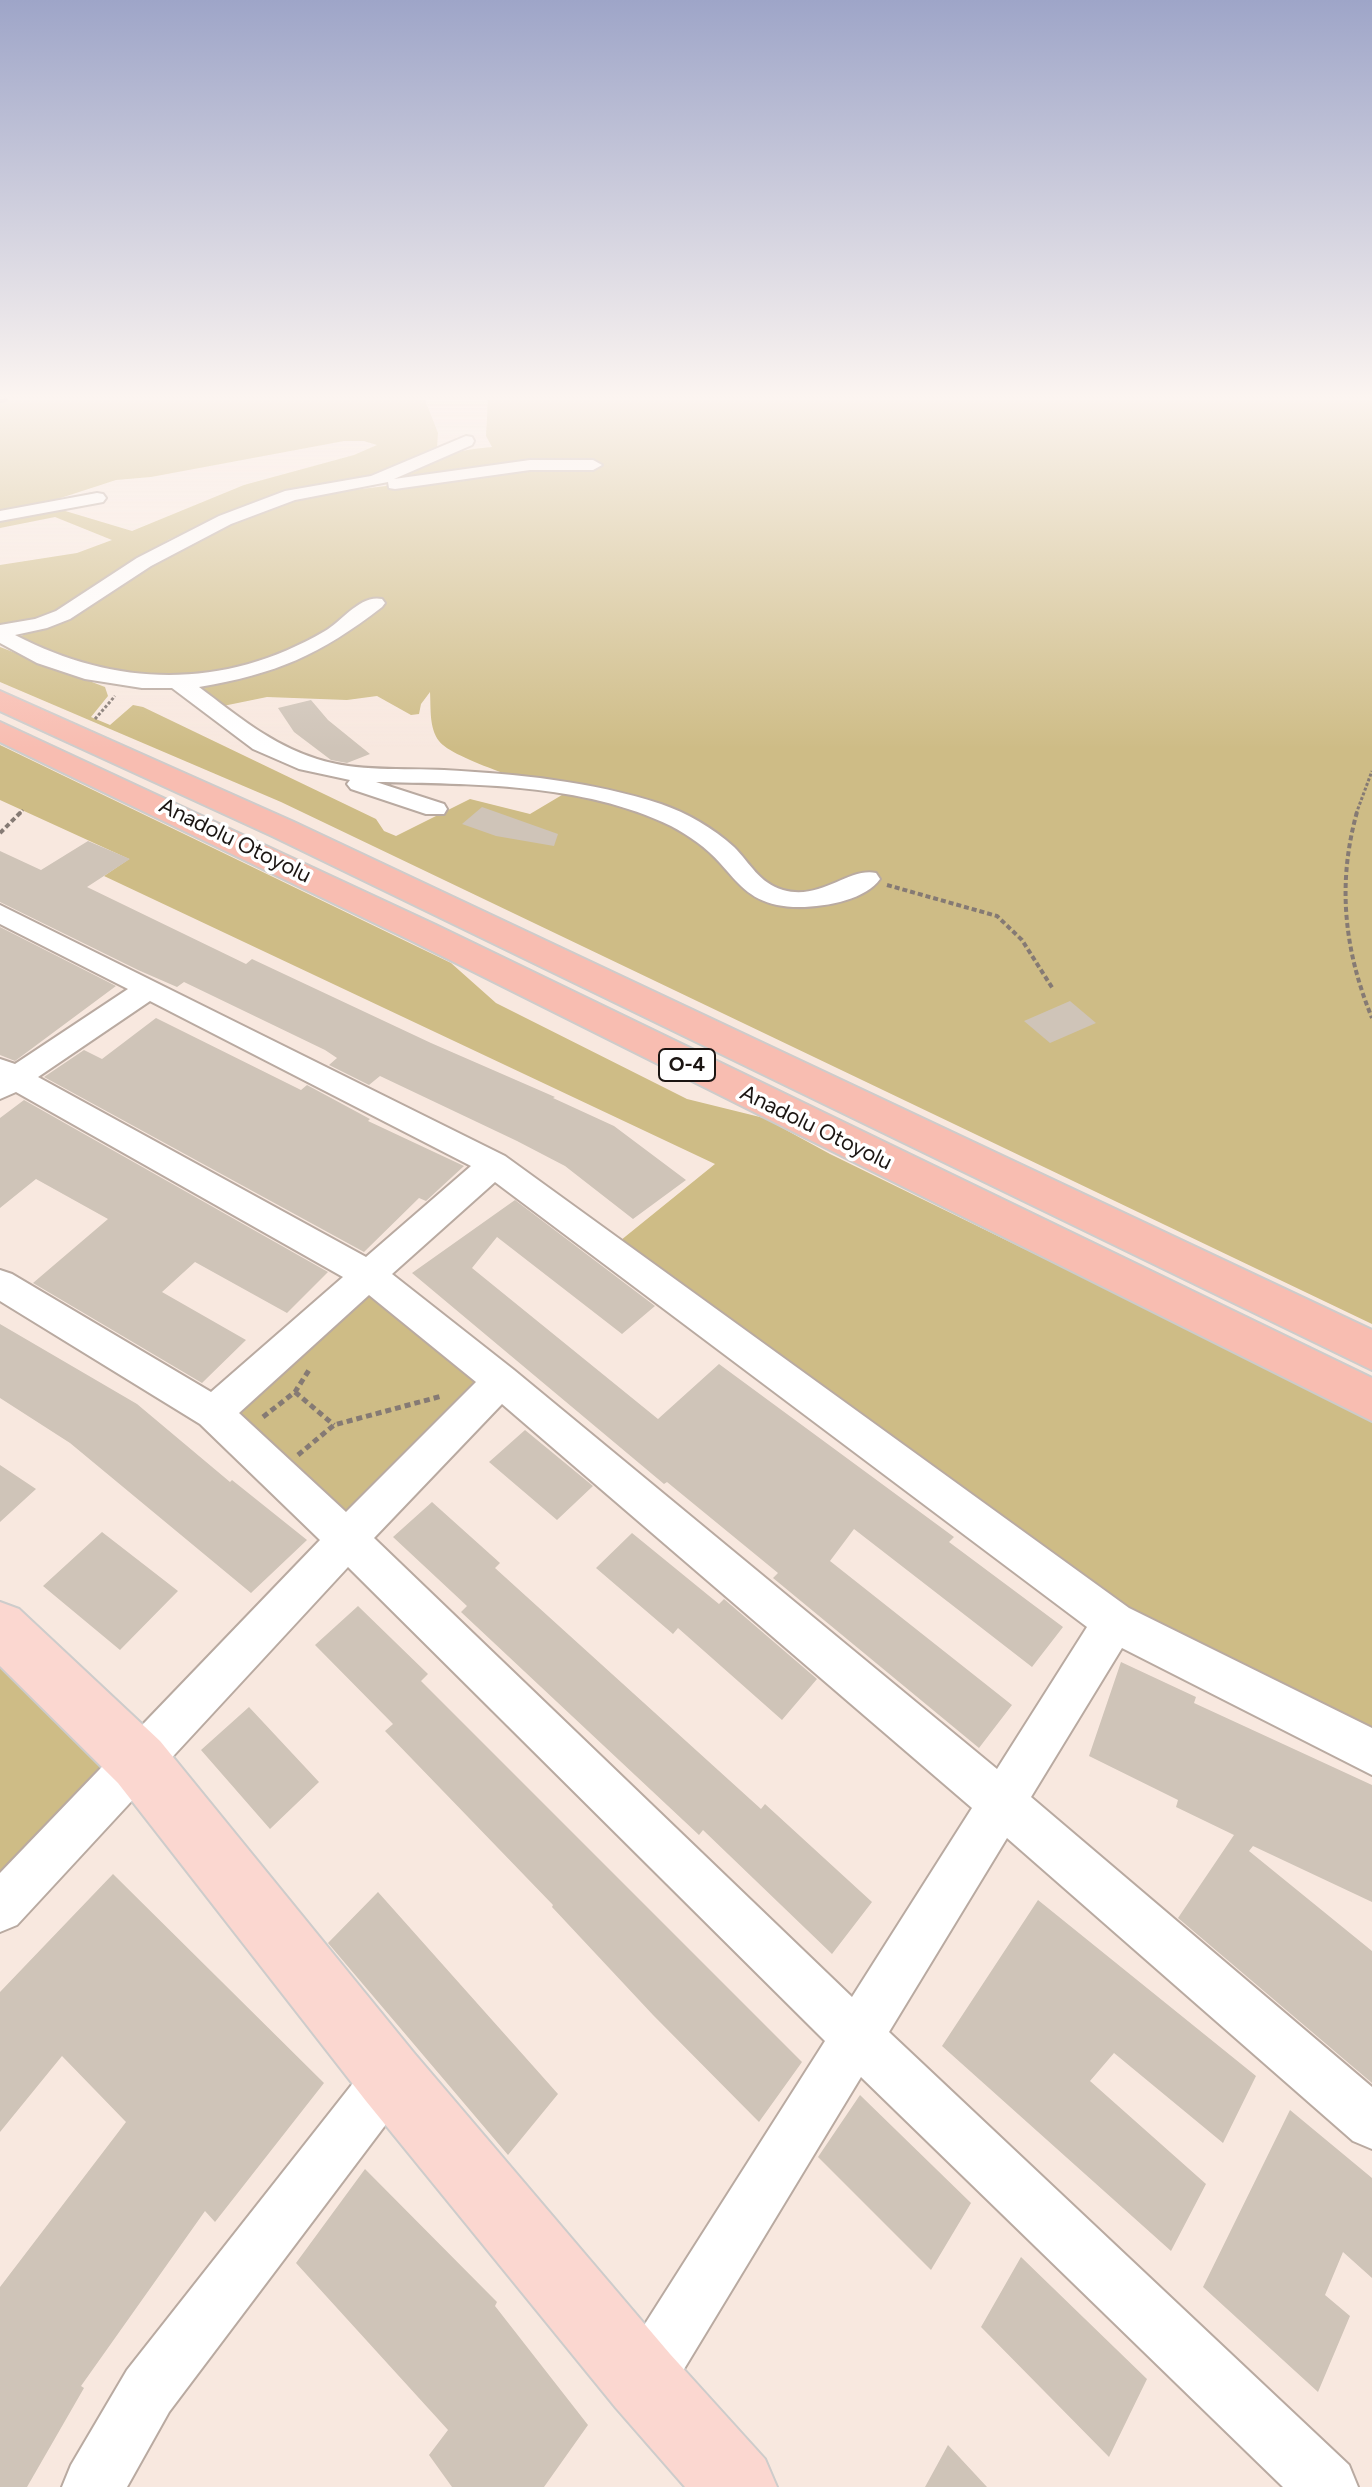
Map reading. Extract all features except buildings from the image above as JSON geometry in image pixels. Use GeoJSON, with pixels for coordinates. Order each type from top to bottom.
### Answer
{"type":"FeatureCollection","features":[{"type":"Feature","properties":{"kind":"highway","name":"Anadolu Otoyolu"},"geometry":{"type":"LineString","coordinates":[[0,700],[283,829],[1372,1351]]}},
{"type":"Feature","properties":{"kind":"highway","name":"Anadolu Otoyolu"},"geometry":{"type":"LineString","coordinates":[[0,731],[424,933],[1372,1401]]}},
{"type":"Feature","properties":{"kind":"main road"},"geometry":{"type":"LineString","coordinates":[[0,1628],[139,1762],[390,2077],[643,2381],[714,2476]]}},
{"type":"Feature","properties":{"kind":"street"},"geometry":{"type":"LineString","coordinates":[[0,633],[63,615],[144,562],[236,516]]}},
{"type":"Feature","properties":{"kind":"street"},"geometry":{"type":"LineString","coordinates":[[0,633],[48,660],[107,678],[180,684],[252,670],[289,656],[342,630],[375,603]]}},
{"type":"Feature","properties":{"kind":"street"},"geometry":{"type":"LineString","coordinates":[[180,684],[201,697],[244,734],[328,769],[353,774],[498,781],[590,795],[639,807],[678,820],[707,837],[747,881],[762,891],[785,897],[831,897],[867,879]]}},
{"type":"Feature","properties":{"kind":"street"},"geometry":{"type":"LineString","coordinates":[[328,769],[342,779],[435,809]]}},
{"type":"Feature","properties":{"kind":"street"},"geometry":{"type":"LineString","coordinates":[[0,913],[494,1164],[1114,1622],[1372,1752]]}},
{"type":"Feature","properties":{"kind":"street"},"geometry":{"type":"LineString","coordinates":[[148,989],[5,1078],[370,1276],[501,1381],[1001,1802],[1372,2122]]}},
{"type":"Feature","properties":{"kind":"street"},"geometry":{"type":"LineString","coordinates":[[213,1413],[494,1164]]}},
{"type":"Feature","properties":{"kind":"street"},"geometry":{"type":"LineString","coordinates":[[0,1284],[213,1413],[1327,2487]]}},
{"type":"Feature","properties":{"kind":"street"},"geometry":{"type":"LineString","coordinates":[[0,1908],[347,1539],[501,1381]]}},
{"type":"Feature","properties":{"kind":"street"},"geometry":{"type":"LineString","coordinates":[[643,2381],[1114,1622]]}},
{"type":"Feature","properties":{"kind":"street"},"geometry":{"type":"LineString","coordinates":[[93,2487],[148,2391],[390,2077]]}},
{"type":"Feature","properties":{"kind":"path"},"geometry":{"type":"LineString","coordinates":[[1372,771],[1356,806],[1345,883],[1344,929],[1359,992],[1372,1018]]}},
{"type":"Feature","properties":{"kind":"path"},"geometry":{"type":"LineString","coordinates":[[0,833],[23,810]]}},
{"type":"Feature","properties":{"kind":"path"},"geometry":{"type":"LineString","coordinates":[[867,879],[997,916],[1028,947],[1053,989]]}},
{"type":"Feature","properties":{"kind":"path"},"geometry":{"type":"LineString","coordinates":[[303,1468],[296,1457],[334,1425],[501,1381]]}},
{"type":"Feature","properties":{"kind":"path"},"geometry":{"type":"LineString","coordinates":[[295,1392],[334,1425]]}},
{"type":"Feature","properties":{"kind":"shaded area"},"geometry":{"type":"Polygon","coordinates":[[[20,516],[82,516],[132,531],[168,516],[228,516],[168,540],[55,615],[0,627],[0,565],[77,553],[112,540],[55,517],[0,528],[0,519],[20,516]]]}},
{"type":"Feature","properties":{"kind":"shaded area"},"geometry":{"type":"Polygon","coordinates":[[[249,516],[1372,516],[1372,1324],[281,802],[0,682],[0,647],[105,687],[108,696],[91,717],[110,725],[133,705],[143,707],[376,819],[384,831],[396,836],[470,799],[530,814],[567,792],[499,771],[447,748],[434,730],[430,692],[421,704],[419,714],[411,715],[377,696],[347,700],[267,697],[223,706],[203,693],[80,670],[18,637],[53,624],[182,544],[249,516]]]}},
{"type":"Feature","properties":{"kind":"shaded area"},"geometry":{"type":"Polygon","coordinates":[[[0,745],[451,963],[496,1003],[687,1099],[764,1118],[830,1154],[1372,1419],[1372,1752],[1114,1622],[610,1249],[715,1164],[104,876],[129,859],[0,800],[0,745]]]}},
{"type":"Feature","properties":{"kind":"shaded area"},"geometry":{"type":"Polygon","coordinates":[[[370,1276],[501,1381],[347,1539],[213,1413],[370,1276]]]}},
{"type":"Feature","properties":{"kind":"shaded area"},"geometry":{"type":"Polygon","coordinates":[[[0,1628],[139,1762],[0,1908],[0,1628]]]}}]}
